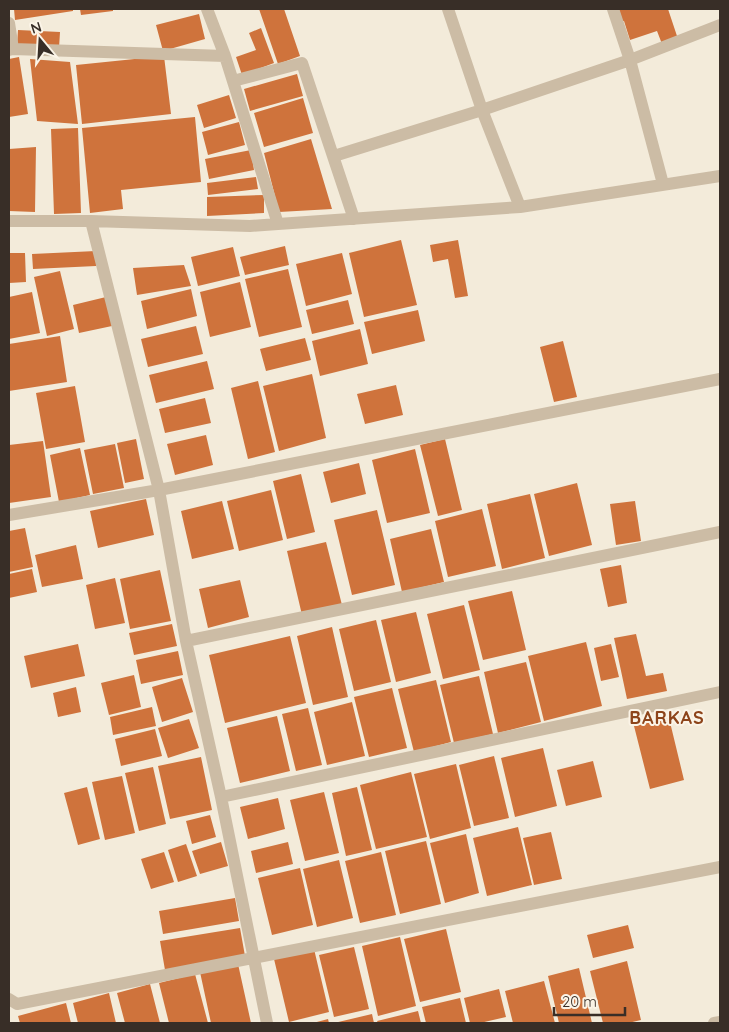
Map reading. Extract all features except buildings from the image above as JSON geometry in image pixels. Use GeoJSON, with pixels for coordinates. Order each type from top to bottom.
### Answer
{"type":"FeatureCollection","features":[{"type":"Feature","properties":{"kind":"street"},"geometry":{"type":"LineString","coordinates":[[207,9],[225,56],[278,224]]}},
{"type":"Feature","properties":{"kind":"street"},"geometry":{"type":"LineString","coordinates":[[448,9],[482,110],[520,207]]}},
{"type":"Feature","properties":{"kind":"street"},"geometry":{"type":"LineString","coordinates":[[613,9],[630,60],[663,184]]}},
{"type":"Feature","properties":{"kind":"street"},"geometry":{"type":"LineString","coordinates":[[9,23],[11,50],[225,56]]}},
{"type":"Feature","properties":{"kind":"street"},"geometry":{"type":"LineString","coordinates":[[334,156],[482,110],[630,60],[720,25]]}},
{"type":"Feature","properties":{"kind":"street"},"geometry":{"type":"LineString","coordinates":[[233,81],[302,63],[354,219]]}},
{"type":"Feature","properties":{"kind":"street"},"geometry":{"type":"LineString","coordinates":[[9,222],[91,221],[250,226],[520,207],[720,176]]}},
{"type":"Feature","properties":{"kind":"street"},"geometry":{"type":"LineString","coordinates":[[91,221],[159,490],[186,641],[221,797],[267,1023]]}},
{"type":"Feature","properties":{"kind":"street"},"geometry":{"type":"LineString","coordinates":[[9,515],[159,490],[720,379]]}},
{"type":"Feature","properties":{"kind":"street"},"geometry":{"type":"LineString","coordinates":[[186,641],[720,532]]}},
{"type":"Feature","properties":{"kind":"street"},"geometry":{"type":"LineString","coordinates":[[221,797],[720,692]]}},
{"type":"Feature","properties":{"kind":"street"},"geometry":{"type":"LineString","coordinates":[[9,999],[17,1004],[720,867]]}},
{"type":"Feature","properties":{"kind":"street"},"geometry":{"type":"LineString","coordinates":[[714,1023],[720,1022]]}},
{"type":"Feature","properties":{"kind":"district","name":"BARKAS"},"geometry":{"type":"Point","coordinates":[667,718]}}]}
